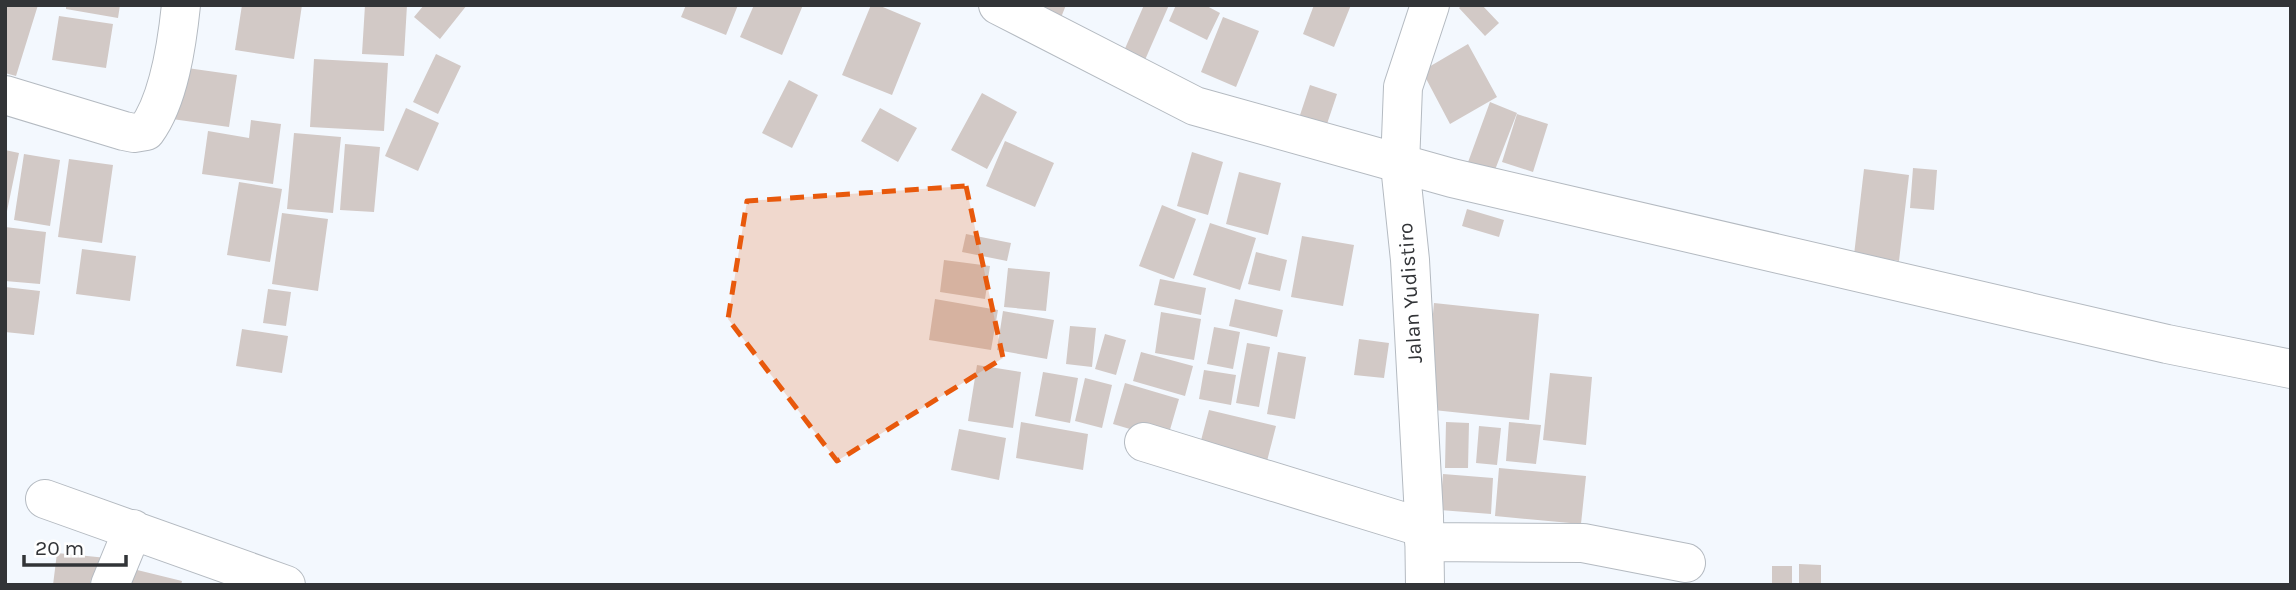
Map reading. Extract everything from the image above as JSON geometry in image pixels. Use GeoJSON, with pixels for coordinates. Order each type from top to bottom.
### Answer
{"type":"FeatureCollection","features":[{"type":"Feature","properties":{"kind":"street"},"geometry":{"type":"LineString","coordinates":[[5,95],[124,131],[146,131],[154,119],[162,95],[177,36],[181,5]]}},
{"type":"Feature","properties":{"kind":"street"},"geometry":{"type":"LineString","coordinates":[[998,5],[1195,106],[1400,165],[2167,344],[2291,369]]}},
{"type":"Feature","properties":{"kind":"street","name":"Jalan Yudistiro"},"geometry":{"type":"LineString","coordinates":[[1425,585],[1410,260],[1400,165],[1403,88],[1430,5]]}},
{"type":"Feature","properties":{"kind":"street"},"geometry":{"type":"LineString","coordinates":[[1144,442],[1424,535],[1583,543],[1686,563]]}},
{"type":"Feature","properties":{"kind":"street"},"geometry":{"type":"LineString","coordinates":[[45,499],[286,585]]}},
{"type":"Feature","properties":{"kind":"street"},"geometry":{"type":"LineString","coordinates":[[110,585],[133,530]]}},
{"type":"Feature","properties":{"kind":"highlighted area"},"geometry":{"type":"Polygon","coordinates":[[[966,186],[1003,358],[837,461],[728,319],[747,201],[966,186]]]}},
{"type":"Feature","properties":{"kind":"building"},"geometry":{"type":"Polygon","coordinates":[[[5,5],[38,5],[16,76],[5,73],[5,5]]]}},
{"type":"Feature","properties":{"kind":"building"},"geometry":{"type":"Polygon","coordinates":[[[66,5],[120,5],[118,18],[66,9],[66,5]]]}},
{"type":"Feature","properties":{"kind":"building"},"geometry":{"type":"Polygon","coordinates":[[[242,5],[302,5],[294,59],[235,50],[242,5]]]}},
{"type":"Feature","properties":{"kind":"building"},"geometry":{"type":"Polygon","coordinates":[[[365,5],[407,5],[404,56],[362,54],[365,5]]]}},
{"type":"Feature","properties":{"kind":"building"},"geometry":{"type":"Polygon","coordinates":[[[424,5],[467,5],[440,39],[414,17],[424,5]]]}},
{"type":"Feature","properties":{"kind":"building"},"geometry":{"type":"Polygon","coordinates":[[[686,5],[738,5],[726,35],[681,17],[686,5]]]}},
{"type":"Feature","properties":{"kind":"building"},"geometry":{"type":"Polygon","coordinates":[[[754,5],[803,5],[782,55],[740,37],[754,5]]]}},
{"type":"Feature","properties":{"kind":"building"},"geometry":{"type":"Polygon","coordinates":[[[871,5],[878,5],[921,23],[892,95],[842,75],[871,5]]]}},
{"type":"Feature","properties":{"kind":"building"},"geometry":{"type":"Polygon","coordinates":[[[1012,5],[1066,5],[1056,30],[1012,5]]]}},
{"type":"Feature","properties":{"kind":"building"},"geometry":{"type":"Polygon","coordinates":[[[1144,5],[1169,5],[1141,69],[1120,60],[1144,5]]]}},
{"type":"Feature","properties":{"kind":"building"},"geometry":{"type":"Polygon","coordinates":[[[1176,5],[1205,5],[1220,13],[1207,40],[1169,21],[1176,5]]]}},
{"type":"Feature","properties":{"kind":"building"},"geometry":{"type":"Polygon","coordinates":[[[1314,5],[1351,5],[1334,47],[1303,34],[1314,5]]]}},
{"type":"Feature","properties":{"kind":"building"},"geometry":{"type":"Polygon","coordinates":[[[1462,5],[1482,5],[1499,23],[1485,36],[1459,8],[1462,5]]]}},
{"type":"Feature","properties":{"kind":"building"},"geometry":{"type":"Polygon","coordinates":[[[59,16],[113,24],[106,68],[52,60],[59,16]]]}},
{"type":"Feature","properties":{"kind":"building"},"geometry":{"type":"Polygon","coordinates":[[[1223,17],[1259,31],[1236,87],[1201,72],[1223,17]]]}},
{"type":"Feature","properties":{"kind":"building"},"geometry":{"type":"Polygon","coordinates":[[[1468,44],[1497,97],[1450,124],[1422,71],[1468,44]]]}},
{"type":"Feature","properties":{"kind":"building"},"geometry":{"type":"Polygon","coordinates":[[[436,54],[461,66],[438,114],[413,102],[436,54]]]}},
{"type":"Feature","properties":{"kind":"building"},"geometry":{"type":"Polygon","coordinates":[[[314,59],[388,63],[384,131],[310,127],[314,59]]]}},
{"type":"Feature","properties":{"kind":"building"},"geometry":{"type":"Polygon","coordinates":[[[180,67],[237,75],[229,127],[172,119],[180,67]]]}},
{"type":"Feature","properties":{"kind":"building"},"geometry":{"type":"Polygon","coordinates":[[[789,80],[818,95],[792,148],[762,133],[789,80]]]}},
{"type":"Feature","properties":{"kind":"building"},"geometry":{"type":"Polygon","coordinates":[[[1310,85],[1337,94],[1325,130],[1298,121],[1310,85]]]}},
{"type":"Feature","properties":{"kind":"building"},"geometry":{"type":"Polygon","coordinates":[[[982,93],[1017,112],[987,169],[951,150],[982,93]]]}},
{"type":"Feature","properties":{"kind":"building"},"geometry":{"type":"Polygon","coordinates":[[[1490,102],[1517,113],[1493,175],[1467,165],[1490,102]]]}},
{"type":"Feature","properties":{"kind":"building"},"geometry":{"type":"Polygon","coordinates":[[[406,108],[439,123],[418,171],[385,156],[406,108]]]}},
{"type":"Feature","properties":{"kind":"building"},"geometry":{"type":"Polygon","coordinates":[[[880,108],[917,128],[898,162],[861,141],[880,108]]]}},
{"type":"Feature","properties":{"kind":"building"},"geometry":{"type":"Polygon","coordinates":[[[1517,114],[1548,124],[1533,172],[1502,162],[1517,114]]]}},
{"type":"Feature","properties":{"kind":"building"},"geometry":{"type":"Polygon","coordinates":[[[251,120],[281,124],[273,184],[202,174],[208,131],[249,138],[251,120]]]}},
{"type":"Feature","properties":{"kind":"building"},"geometry":{"type":"Polygon","coordinates":[[[294,133],[341,137],[333,213],[287,209],[294,133]]]}},
{"type":"Feature","properties":{"kind":"building"},"geometry":{"type":"Polygon","coordinates":[[[1005,141],[1054,163],[1035,207],[986,186],[1005,141]]]}},
{"type":"Feature","properties":{"kind":"building"},"geometry":{"type":"Polygon","coordinates":[[[345,144],[380,147],[374,212],[340,210],[345,144]]]}},
{"type":"Feature","properties":{"kind":"building"},"geometry":{"type":"Polygon","coordinates":[[[5,150],[19,153],[6,216],[5,216],[5,150]]]}},
{"type":"Feature","properties":{"kind":"building"},"geometry":{"type":"Polygon","coordinates":[[[1192,152],[1223,162],[1208,215],[1177,206],[1192,152]]]}},
{"type":"Feature","properties":{"kind":"building"},"geometry":{"type":"Polygon","coordinates":[[[24,154],[60,160],[50,226],[14,220],[24,154]]]}},
{"type":"Feature","properties":{"kind":"building"},"geometry":{"type":"Polygon","coordinates":[[[69,159],[113,165],[102,243],[58,237],[69,159]]]}},
{"type":"Feature","properties":{"kind":"building"},"geometry":{"type":"Polygon","coordinates":[[[1913,168],[1937,170],[1934,210],[1910,208],[1913,168]]]}},
{"type":"Feature","properties":{"kind":"building"},"geometry":{"type":"Polygon","coordinates":[[[1864,169],[1909,175],[1899,261],[1854,255],[1864,169]]]}},
{"type":"Feature","properties":{"kind":"building"},"geometry":{"type":"Polygon","coordinates":[[[1239,172],[1281,183],[1268,235],[1226,224],[1239,172]]]}},
{"type":"Feature","properties":{"kind":"building"},"geometry":{"type":"Polygon","coordinates":[[[239,182],[282,189],[270,262],[227,255],[239,182]]]}},
{"type":"Feature","properties":{"kind":"building"},"geometry":{"type":"Polygon","coordinates":[[[1162,205],[1196,219],[1174,279],[1139,266],[1162,205]]]}},
{"type":"Feature","properties":{"kind":"building"},"geometry":{"type":"Polygon","coordinates":[[[1467,209],[1504,220],[1499,237],[1462,226],[1467,209]]]}},
{"type":"Feature","properties":{"kind":"building"},"geometry":{"type":"Polygon","coordinates":[[[282,213],[328,219],[318,291],[272,284],[282,213]]]}},
{"type":"Feature","properties":{"kind":"building"},"geometry":{"type":"Polygon","coordinates":[[[1210,223],[1256,238],[1240,290],[1193,275],[1210,223]]]}},
{"type":"Feature","properties":{"kind":"building"},"geometry":{"type":"Polygon","coordinates":[[[5,227],[46,232],[40,284],[5,281],[5,227]]]}},
{"type":"Feature","properties":{"kind":"building"},"geometry":{"type":"Polygon","coordinates":[[[966,234],[1011,243],[1007,261],[962,252],[966,234]]]}},
{"type":"Feature","properties":{"kind":"building"},"geometry":{"type":"Polygon","coordinates":[[[1302,236],[1354,245],[1343,306],[1291,297],[1302,236]]]}},
{"type":"Feature","properties":{"kind":"building"},"geometry":{"type":"Polygon","coordinates":[[[82,249],[136,256],[130,301],[76,294],[82,249]]]}},
{"type":"Feature","properties":{"kind":"building"},"geometry":{"type":"Polygon","coordinates":[[[1256,252],[1287,260],[1280,291],[1248,284],[1256,252]]]}},
{"type":"Feature","properties":{"kind":"building"},"geometry":{"type":"Polygon","coordinates":[[[944,260],[990,266],[985,299],[940,292],[944,260]]]}},
{"type":"Feature","properties":{"kind":"building"},"geometry":{"type":"Polygon","coordinates":[[[1008,268],[1050,272],[1046,311],[1004,307],[1008,268]]]}},
{"type":"Feature","properties":{"kind":"building"},"geometry":{"type":"Polygon","coordinates":[[[1160,279],[1206,288],[1201,315],[1154,305],[1160,279]]]}},
{"type":"Feature","properties":{"kind":"building"},"geometry":{"type":"Polygon","coordinates":[[[5,287],[40,291],[34,335],[5,332],[5,287]]]}},
{"type":"Feature","properties":{"kind":"building"},"geometry":{"type":"Polygon","coordinates":[[[268,289],[291,292],[286,326],[263,323],[268,289]]]}},
{"type":"Feature","properties":{"kind":"building"},"geometry":{"type":"Polygon","coordinates":[[[935,299],[998,310],[991,350],[929,340],[935,299]]]}},
{"type":"Feature","properties":{"kind":"building"},"geometry":{"type":"Polygon","coordinates":[[[1235,299],[1283,310],[1277,337],[1229,326],[1235,299]]]}},
{"type":"Feature","properties":{"kind":"building"},"geometry":{"type":"Polygon","coordinates":[[[1434,303],[1539,314],[1529,420],[1424,409],[1434,303]]]}},
{"type":"Feature","properties":{"kind":"building"},"geometry":{"type":"Polygon","coordinates":[[[1003,311],[1054,320],[1047,359],[997,350],[1003,311]]]}},
{"type":"Feature","properties":{"kind":"building"},"geometry":{"type":"Polygon","coordinates":[[[1161,312],[1201,319],[1194,360],[1155,353],[1161,312]]]}},
{"type":"Feature","properties":{"kind":"building"},"geometry":{"type":"Polygon","coordinates":[[[1070,326],[1096,328],[1092,367],[1066,364],[1070,326]]]}},
{"type":"Feature","properties":{"kind":"building"},"geometry":{"type":"Polygon","coordinates":[[[1214,327],[1240,332],[1233,369],[1207,364],[1214,327]]]}},
{"type":"Feature","properties":{"kind":"building"},"geometry":{"type":"Polygon","coordinates":[[[242,329],[288,336],[282,373],[236,366],[242,329]]]}},
{"type":"Feature","properties":{"kind":"building"},"geometry":{"type":"Polygon","coordinates":[[[1105,334],[1126,340],[1116,375],[1095,369],[1105,334]]]}},
{"type":"Feature","properties":{"kind":"building"},"geometry":{"type":"Polygon","coordinates":[[[1359,339],[1389,343],[1384,378],[1354,375],[1359,339]]]}},
{"type":"Feature","properties":{"kind":"building"},"geometry":{"type":"Polygon","coordinates":[[[1247,343],[1270,347],[1259,407],[1236,403],[1247,343]]]}},
{"type":"Feature","properties":{"kind":"building"},"geometry":{"type":"Polygon","coordinates":[[[1141,352],[1193,366],[1185,396],[1133,381],[1141,352]]]}},
{"type":"Feature","properties":{"kind":"building"},"geometry":{"type":"Polygon","coordinates":[[[1278,352],[1306,357],[1295,419],[1267,414],[1278,352]]]}},
{"type":"Feature","properties":{"kind":"building"},"geometry":{"type":"Polygon","coordinates":[[[977,365],[1021,372],[1013,428],[968,421],[977,365]]]}},
{"type":"Feature","properties":{"kind":"building"},"geometry":{"type":"Polygon","coordinates":[[[1204,370],[1236,375],[1231,405],[1199,399],[1204,370]]]}},
{"type":"Feature","properties":{"kind":"building"},"geometry":{"type":"Polygon","coordinates":[[[1043,372],[1078,378],[1070,423],[1035,416],[1043,372]]]}},
{"type":"Feature","properties":{"kind":"building"},"geometry":{"type":"Polygon","coordinates":[[[1550,373],[1592,377],[1586,445],[1543,440],[1550,373]]]}},
{"type":"Feature","properties":{"kind":"building"},"geometry":{"type":"Polygon","coordinates":[[[1085,378],[1112,385],[1102,428],[1075,421],[1085,378]]]}},
{"type":"Feature","properties":{"kind":"building"},"geometry":{"type":"Polygon","coordinates":[[[1125,383],[1179,399],[1167,440],[1113,424],[1125,383]]]}},
{"type":"Feature","properties":{"kind":"building"},"geometry":{"type":"Polygon","coordinates":[[[1209,410],[1276,426],[1266,465],[1199,448],[1209,410]]]}},
{"type":"Feature","properties":{"kind":"building"},"geometry":{"type":"Polygon","coordinates":[[[1021,422],[1088,434],[1083,470],[1016,458],[1021,422]]]}},
{"type":"Feature","properties":{"kind":"building"},"geometry":{"type":"Polygon","coordinates":[[[1446,422],[1469,423],[1468,468],[1445,468],[1446,422]]]}},
{"type":"Feature","properties":{"kind":"building"},"geometry":{"type":"Polygon","coordinates":[[[1509,422],[1541,425],[1536,464],[1506,461],[1509,422]]]}},
{"type":"Feature","properties":{"kind":"building"},"geometry":{"type":"Polygon","coordinates":[[[1479,426],[1501,428],[1497,465],[1476,463],[1479,426]]]}},
{"type":"Feature","properties":{"kind":"building"},"geometry":{"type":"Polygon","coordinates":[[[959,429],[1006,438],[999,480],[951,470],[959,429]]]}},
{"type":"Feature","properties":{"kind":"building"},"geometry":{"type":"Polygon","coordinates":[[[1499,468],[1586,476],[1581,524],[1495,516],[1499,468]]]}},
{"type":"Feature","properties":{"kind":"building"},"geometry":{"type":"Polygon","coordinates":[[[1443,474],[1493,478],[1491,514],[1440,510],[1443,474]]]}},
{"type":"Feature","properties":{"kind":"building"},"geometry":{"type":"Polygon","coordinates":[[[57,553],[107,558],[105,580],[91,579],[90,585],[53,585],[57,553]]]}},
{"type":"Feature","properties":{"kind":"building"},"geometry":{"type":"Polygon","coordinates":[[[1799,564],[1821,565],[1821,583],[1799,583],[1799,564]]]}},
{"type":"Feature","properties":{"kind":"building"},"geometry":{"type":"Polygon","coordinates":[[[1772,566],[1792,566],[1792,585],[1772,585],[1772,566]]]}},
{"type":"Feature","properties":{"kind":"building"},"geometry":{"type":"Polygon","coordinates":[[[129,568],[182,581],[181,585],[125,585],[129,568]]]}}]}
